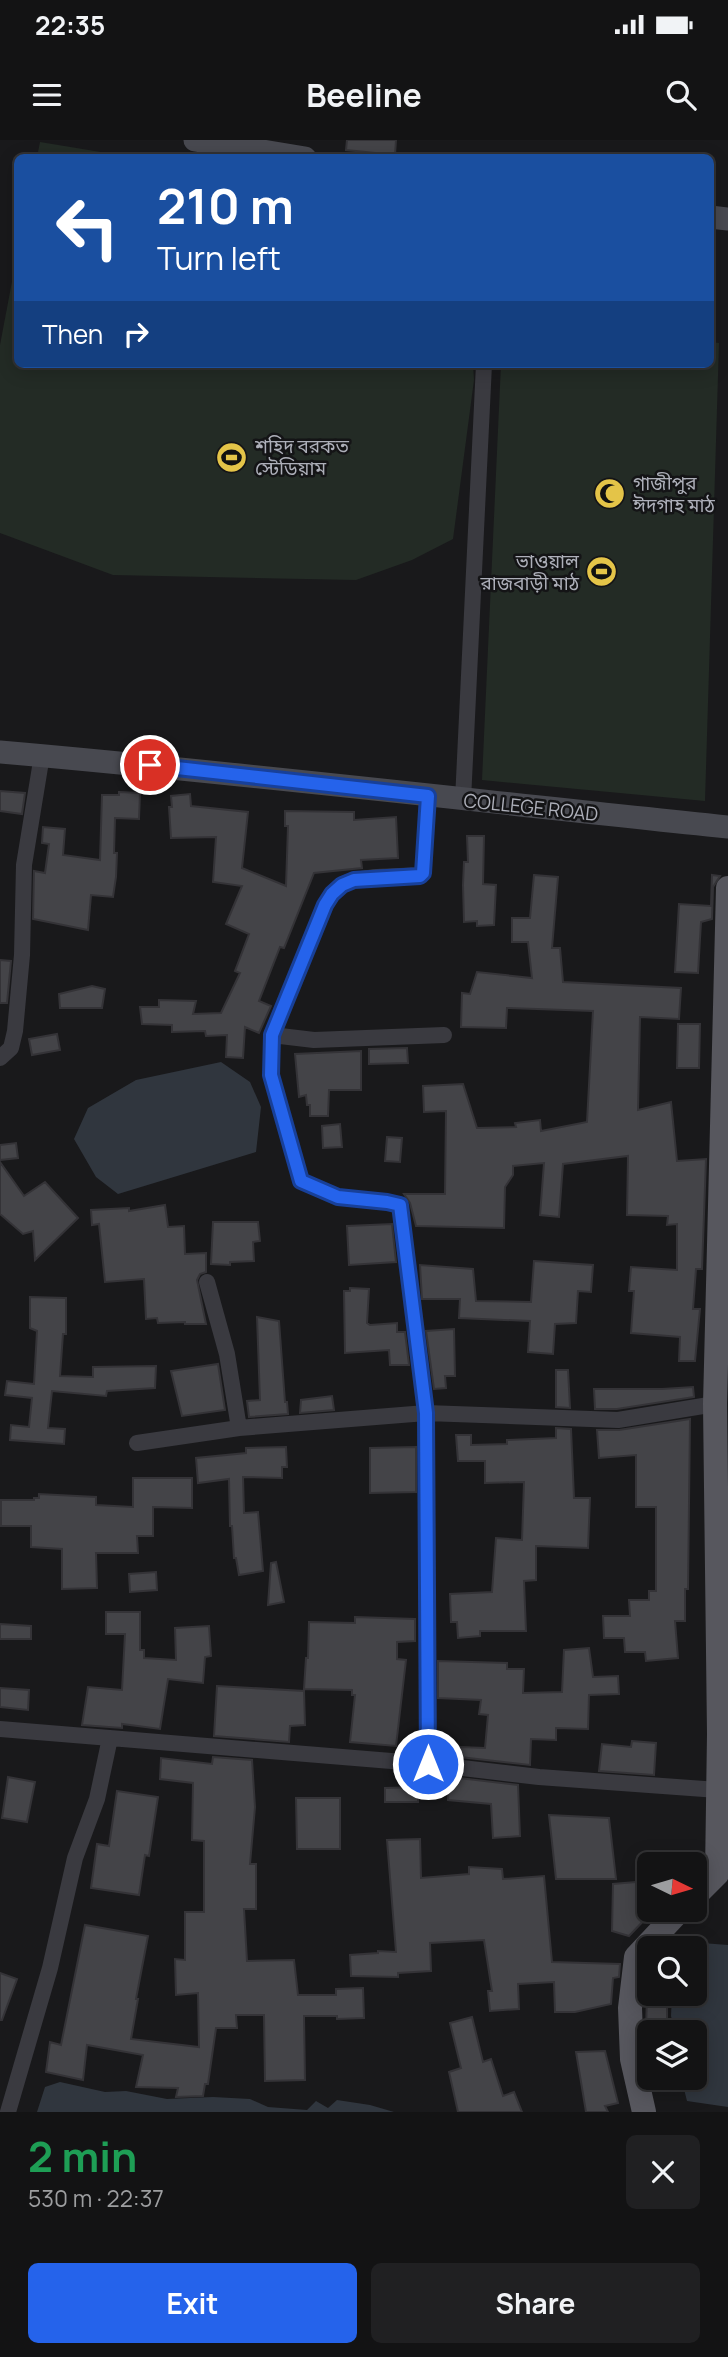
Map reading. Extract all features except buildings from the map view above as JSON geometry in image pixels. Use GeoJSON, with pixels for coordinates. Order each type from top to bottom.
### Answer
{"type":"FeatureCollection","features":[{"type":"Feature","properties":{"kind":"main road"},"geometry":{"type":"LineString","coordinates":[[195,140],[281,154]]}},
{"type":"Feature","properties":{"kind":"main road","name":"COLLEGE ROAD"},"geometry":{"type":"LineString","coordinates":[[0,752],[204,769],[463,800],[728,827]]}},
{"type":"Feature","properties":{"kind":"main road"},"geometry":{"type":"LineString","coordinates":[[707,1888],[722,1879],[718,1790],[715,1404],[728,888]]}},
{"type":"Feature","properties":{"kind":"main road"},"geometry":{"type":"LineString","coordinates":[[644,2112],[632,2059],[630,2008],[636,1957],[669,1922]]}},
{"type":"Feature","properties":{"kind":"street"},"geometry":{"type":"LineString","coordinates":[[463,800],[484,368]]}},
{"type":"Feature","properties":{"kind":"street"},"geometry":{"type":"LineString","coordinates":[[0,1058],[11,1048],[15,1031],[22,956],[24,865],[42,755]]}},
{"type":"Feature","properties":{"kind":"street"},"geometry":{"type":"LineString","coordinates":[[428,796],[423,873],[420,876],[354,880],[342,885],[325,905],[272,1035],[271,1075],[301,1181],[338,1197],[400,1205],[426,1413],[428,1764]]}},
{"type":"Feature","properties":{"kind":"street"},"geometry":{"type":"LineString","coordinates":[[272,1035],[314,1040],[444,1035]]}},
{"type":"Feature","properties":{"kind":"street"},"geometry":{"type":"LineString","coordinates":[[207,1282],[227,1354],[239,1429]]}},
{"type":"Feature","properties":{"kind":"street"},"geometry":{"type":"LineString","coordinates":[[137,1443],[239,1429],[426,1413],[618,1420],[715,1404]]}},
{"type":"Feature","properties":{"kind":"street"},"geometry":{"type":"LineString","coordinates":[[0,1729],[428,1764],[539,1777],[718,1790]]}},
{"type":"Feature","properties":{"kind":"street"},"geometry":{"type":"LineString","coordinates":[[8,2112],[50,1968],[75,1858],[97,1799],[110,1738]]}},
{"type":"Feature","properties":{"kind":"shaded area"},"geometry":{"type":"Polygon","coordinates":[[[40,142],[113,154],[38,154],[40,142]]]}},
{"type":"Feature","properties":{"kind":"shaded area","name":"শহিদ বরকত স্টেডিয়াম"},"geometry":{"type":"Polygon","coordinates":[[[14,271],[14,368],[473,368],[474,380],[453,539],[412,560],[356,580],[113,575],[0,533],[0,345],[14,271]]]}},
{"type":"Feature","properties":{"kind":"shaded area","name":"ভাওয়াল রাজবাড়ী মাঠ"},"geometry":{"type":"Polygon","coordinates":[[[714,342],[719,343],[705,801],[482,780],[501,368],[714,368],[714,342]]]}},
{"type":"Feature","properties":{"kind":"shaded area"},"geometry":{"type":"Polygon","coordinates":[[[221,1062],[250,1082],[261,1107],[256,1152],[118,1194],[96,1177],[74,1139],[88,1108],[136,1080],[221,1062]]]}},
{"type":"Feature","properties":{"kind":"shaded area"},"geometry":{"type":"Polygon","coordinates":[[[707,1943],[728,1945],[728,2107],[687,2101],[684,2090],[707,2090],[707,2020],[672,2020],[671,2006],[707,2006],[707,1943]]]}},
{"type":"Feature","properties":{"kind":"shaded area"},"geometry":{"type":"Polygon","coordinates":[[[60,2082],[105,2092],[126,2091],[167,2099],[250,2099],[268,2107],[307,2110],[316,2101],[328,2108],[337,2100],[394,2112],[37,2112],[45,2087],[60,2082]]]}},
{"type":"Feature","properties":{"kind":"place","name":"শহিদ বরকত স্টেডিয়াম"},"geometry":{"type":"Point","coordinates":[232,457]}},
{"type":"Feature","properties":{"kind":"place","name":"গাজীপুর ঈদগাহ মাঠ"},"geometry":{"type":"Point","coordinates":[610,494]}},
{"type":"Feature","properties":{"kind":"place","name":"ভাওয়াল রাজবাড়ী মাঠ"},"geometry":{"type":"Point","coordinates":[602,572]}},
{"type":"Feature","properties":{"kind":"route"},"geometry":{"type":"LineString","coordinates":[[150,765],[428,796],[423,873],[420,876],[354,880],[342,885],[325,905],[272,1035],[271,1075],[301,1181],[338,1197],[400,1205],[403,1218],[426,1413],[428,1764]]}}]}
